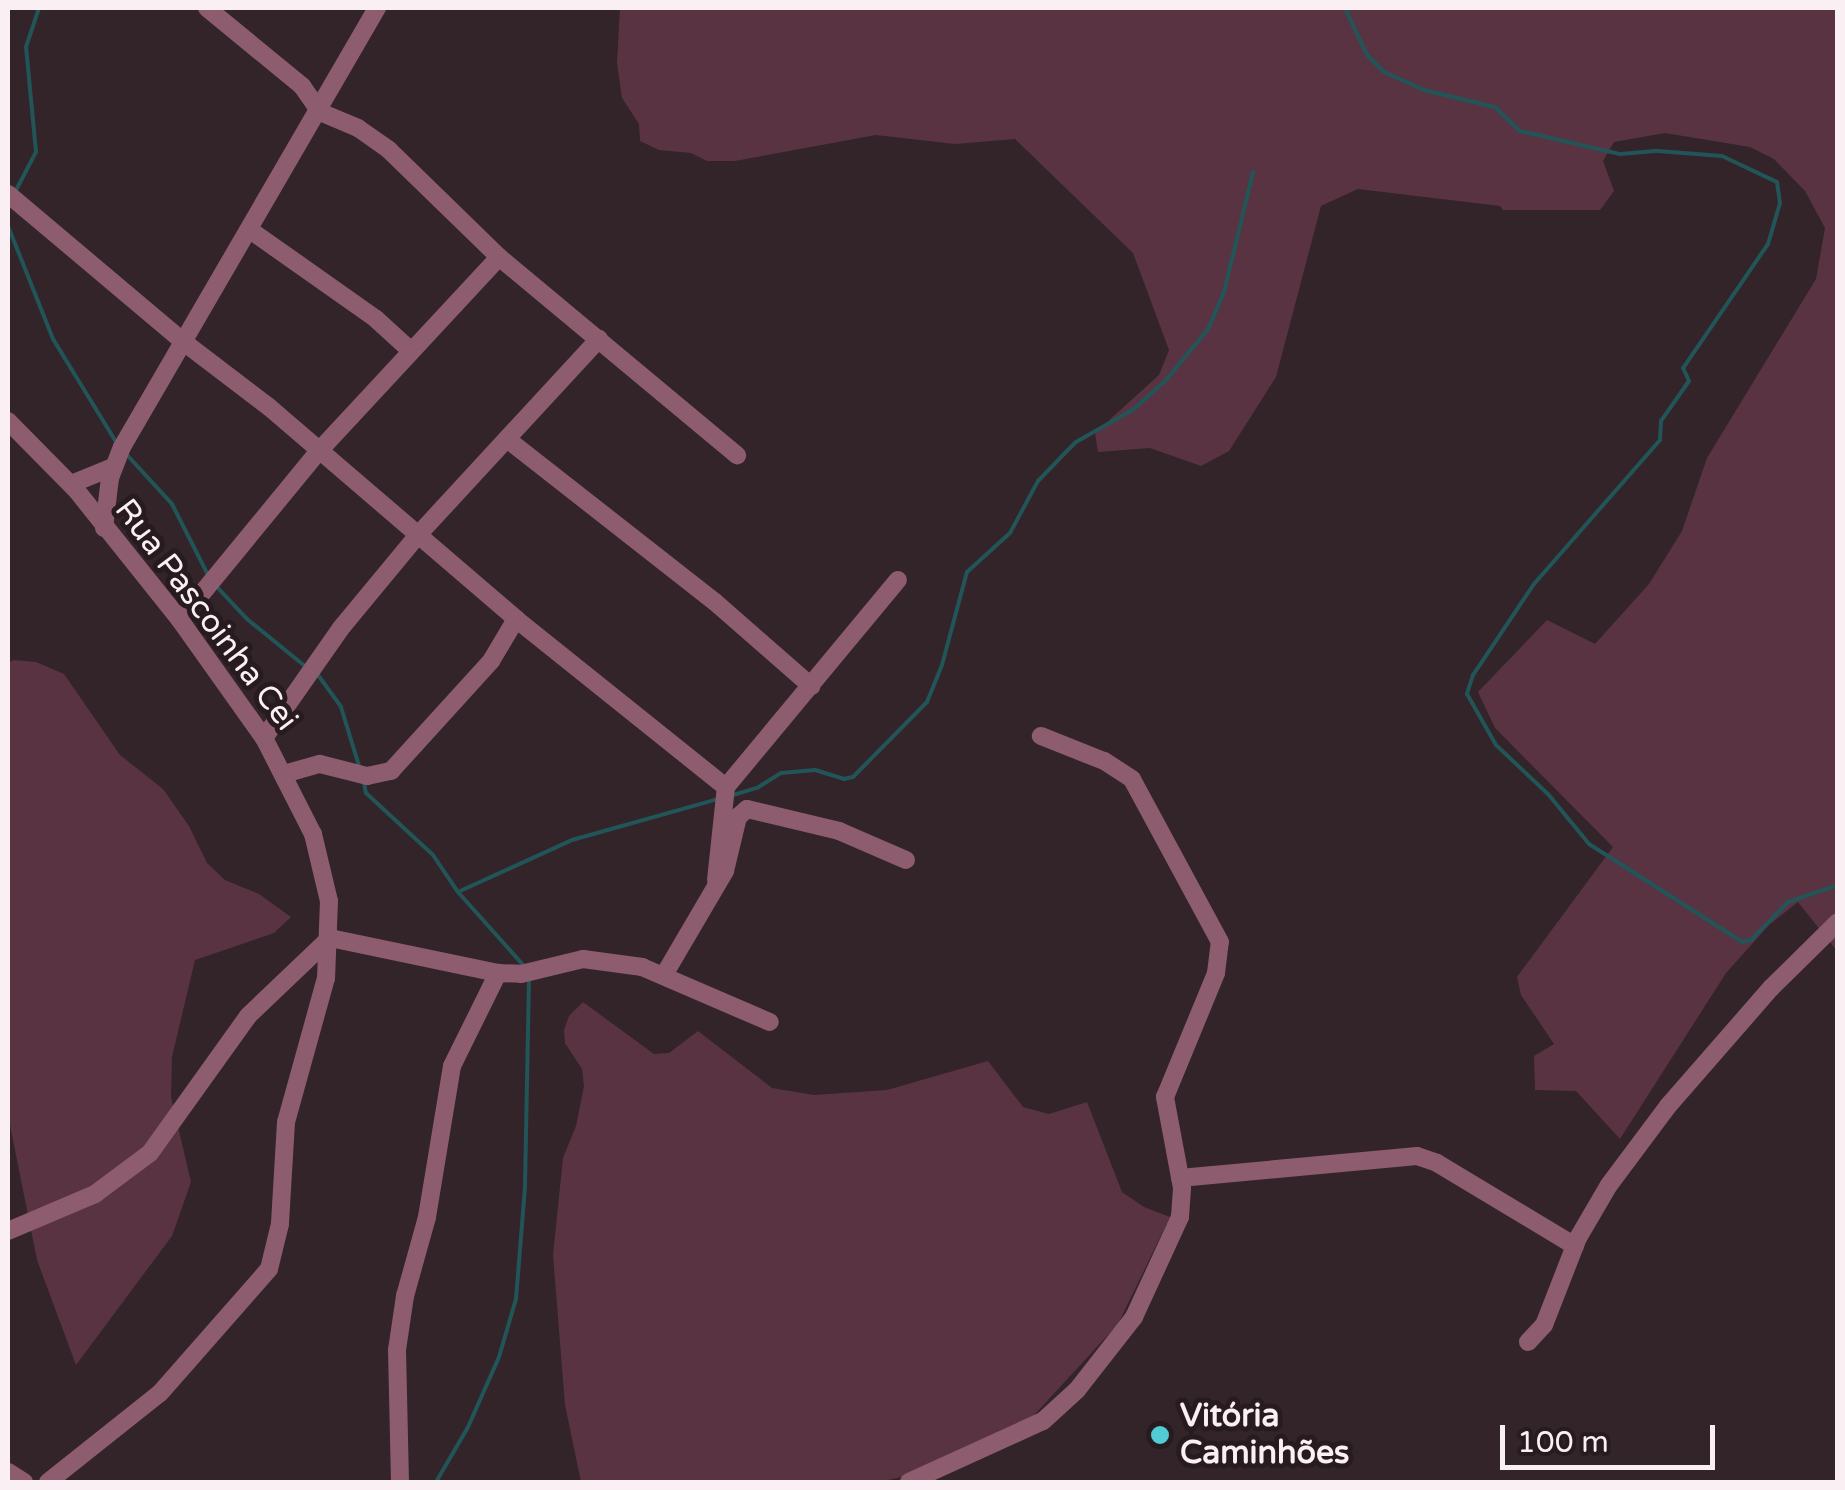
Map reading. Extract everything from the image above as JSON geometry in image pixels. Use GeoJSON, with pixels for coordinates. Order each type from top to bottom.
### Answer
{"type":"FeatureCollection","features":[{"type":"Feature","properties":{"kind":"street"},"geometry":{"type":"LineString","coordinates":[[207,8],[302,86],[320,112],[374,138],[499,257],[737,454]]}},
{"type":"Feature","properties":{"kind":"street"},"geometry":{"type":"LineString","coordinates":[[104,528],[112,467],[377,8]]}},
{"type":"Feature","properties":{"kind":"street"},"geometry":{"type":"LineString","coordinates":[[8,194],[185,343],[270,406],[318,452],[516,619],[726,787]]}},
{"type":"Feature","properties":{"kind":"street"},"geometry":{"type":"LineString","coordinates":[[250,230],[376,319],[410,350]]}},
{"type":"Feature","properties":{"kind":"street"},"geometry":{"type":"LineString","coordinates":[[180,620],[318,452],[499,257]]}},
{"type":"Feature","properties":{"kind":"street"},"geometry":{"type":"LineString","coordinates":[[264,738],[319,655],[418,536],[598,339]]}},
{"type":"Feature","properties":{"kind":"street","name":"Rua Pascoinha Cei"},"geometry":{"type":"LineString","coordinates":[[8,422],[71,484],[180,620],[264,738],[314,834],[329,902],[326,978],[286,1122],[280,1224],[269,1269],[160,1394],[48,1482]]}},
{"type":"Feature","properties":{"kind":"street"},"geometry":{"type":"LineString","coordinates":[[507,438],[715,602],[811,686]]}},
{"type":"Feature","properties":{"kind":"street"},"geometry":{"type":"LineString","coordinates":[[71,484],[112,467]]}},
{"type":"Feature","properties":{"kind":"street"},"geometry":{"type":"LineString","coordinates":[[716,890],[726,787],[898,580]]}},
{"type":"Feature","properties":{"kind":"street"},"geometry":{"type":"LineString","coordinates":[[284,774],[320,764],[366,776],[391,771],[491,661],[516,619]]}},
{"type":"Feature","properties":{"kind":"street"},"geometry":{"type":"LineString","coordinates":[[910,1482],[1044,1422],[1077,1390],[1141,1305],[1180,1217],[1180,1178],[1165,1097],[1216,974],[1220,942],[1132,780],[1104,760],[1041,736]]}},
{"type":"Feature","properties":{"kind":"street"},"geometry":{"type":"LineString","coordinates":[[664,976],[716,890],[732,857],[738,816],[746,809],[839,831],[906,860]]}},
{"type":"Feature","properties":{"kind":"street"},"geometry":{"type":"LineString","coordinates":[[1528,1342],[1544,1326],[1575,1246],[1609,1185],[1668,1106],[1805,949],[1838,922]]}},
{"type":"Feature","properties":{"kind":"street"},"geometry":{"type":"LineString","coordinates":[[8,1231],[94,1194],[150,1153],[248,1016],[330,938],[498,973],[522,974],[583,959],[642,967],[770,1022]]}},
{"type":"Feature","properties":{"kind":"street"},"geometry":{"type":"LineString","coordinates":[[400,1482],[397,1350],[405,1296],[426,1217],[452,1066],[498,973]]}},
{"type":"Feature","properties":{"kind":"street"},"geometry":{"type":"LineString","coordinates":[[1180,1178],[1417,1156],[1437,1163],[1575,1246]]}},
{"type":"Feature","properties":{"kind":"street"},"geometry":{"type":"LineString","coordinates":[[8,1472],[24,1482]]}},
{"type":"Feature","properties":{"kind":"shaded area"},"geometry":{"type":"Polygon","coordinates":[[[620,8],[1837,8],[1837,951],[1798,902],[1769,925],[1726,973],[1620,1139],[1576,1091],[1535,1090],[1534,1056],[1554,1044],[1521,995],[1517,977],[1613,847],[1495,728],[1478,692],[1547,620],[1595,644],[1649,584],[1682,531],[1707,458],[1816,279],[1825,228],[1805,191],[1774,159],[1750,147],[1665,133],[1614,142],[1603,161],[1614,191],[1600,210],[1503,210],[1500,206],[1358,189],[1321,206],[1276,377],[1229,451],[1201,466],[1150,448],[1098,452],[1095,433],[1159,375],[1169,350],[1133,253],[1015,139],[955,144],[876,135],[735,161],[707,161],[691,153],[659,150],[640,141],[639,124],[622,98],[617,63],[620,8]]]}},
{"type":"Feature","properties":{"kind":"shaded area"},"geometry":{"type":"Polygon","coordinates":[[[36,662],[64,674],[120,755],[163,789],[189,826],[207,863],[225,880],[259,894],[291,917],[274,933],[195,960],[172,1057],[171,1097],[191,1182],[172,1236],[76,1365],[37,1260],[8,1115],[8,663],[36,662]]]}},
{"type":"Feature","properties":{"kind":"shaded area"},"geometry":{"type":"Polygon","coordinates":[[[583,1002],[654,1054],[669,1053],[698,1031],[772,1088],[814,1095],[887,1090],[988,1061],[1023,1107],[1049,1114],[1087,1102],[1122,1192],[1144,1207],[1170,1217],[1118,1324],[1024,1426],[915,1474],[879,1482],[581,1482],[565,1405],[553,1255],[563,1158],[576,1126],[584,1086],[582,1069],[565,1043],[564,1030],[569,1016],[583,1002]]]}},
{"type":"Feature","properties":{"kind":"waterway"},"geometry":{"type":"LineString","coordinates":[[14,194],[36,152],[26,47],[39,8]]}},
{"type":"Feature","properties":{"kind":"waterway"},"geometry":{"type":"LineString","coordinates":[[1345,8],[1367,55],[1384,72],[1424,90],[1495,107],[1520,131],[1620,154],[1658,151],[1722,156],[1777,182],[1780,203],[1768,244],[1683,368],[1689,381],[1661,421],[1660,440],[1534,584],[1473,675],[1467,694],[1496,745],[1548,794],[1589,844],[1742,942],[1751,940],[1788,902],[1838,885]]}},
{"type":"Feature","properties":{"kind":"waterway"},"geometry":{"type":"LineString","coordinates":[[730,796],[757,788],[781,773],[815,770],[844,779],[853,777],[927,702],[942,665],[967,572],[1010,533],[1038,481],[1059,459],[1076,442],[1134,409],[1166,380],[1208,329],[1224,292],[1253,172]]}},
{"type":"Feature","properties":{"kind":"waterway"},"geometry":{"type":"LineString","coordinates":[[8,226],[53,339],[118,445]]}},
{"type":"Feature","properties":{"kind":"waterway"},"geometry":{"type":"LineString","coordinates":[[128,456],[172,504],[208,575]]}},
{"type":"Feature","properties":{"kind":"waterway"},"geometry":{"type":"LineString","coordinates":[[217,587],[247,619],[306,667]]}},
{"type":"Feature","properties":{"kind":"waterway"},"geometry":{"type":"LineString","coordinates":[[318,675],[341,707],[360,769]]}},
{"type":"Feature","properties":{"kind":"waterway"},"geometry":{"type":"LineString","coordinates":[[364,783],[366,793],[433,855],[458,892],[524,966]]}},
{"type":"Feature","properties":{"kind":"waterway"},"geometry":{"type":"LineString","coordinates":[[458,892],[572,840],[721,798]]}},
{"type":"Feature","properties":{"kind":"waterway"},"geometry":{"type":"LineString","coordinates":[[436,1482],[468,1427],[499,1357],[516,1299],[525,1186],[529,980]]}},
{"type":"Feature","properties":{"kind":"place","name":"Vitória Caminhões"},"geometry":{"type":"Point","coordinates":[1160,1435]}}]}
